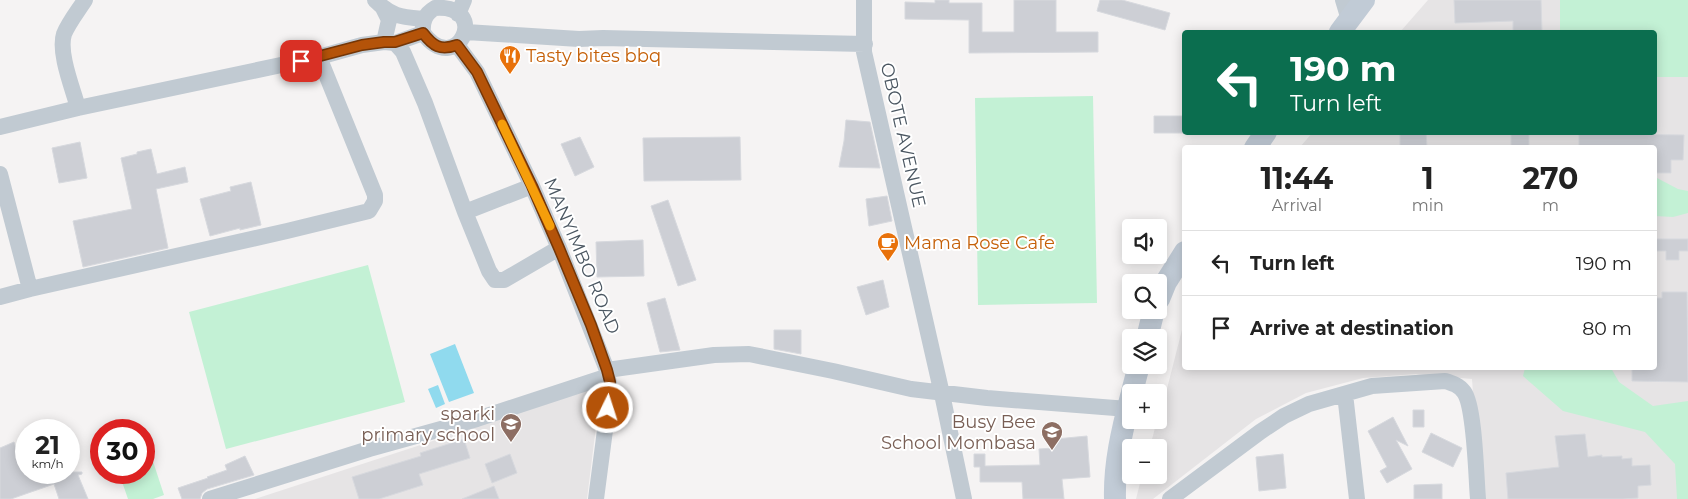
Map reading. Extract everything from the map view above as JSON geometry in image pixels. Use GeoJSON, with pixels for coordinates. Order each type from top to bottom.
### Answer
{"type":"FeatureCollection","features":[{"type":"Feature","properties":{"kind":"main road"},"geometry":{"type":"LineString","coordinates":[[1344,18],[1364,0]]}},
{"type":"Feature","properties":{"kind":"main road"},"geometry":{"type":"LineString","coordinates":[[1167,280],[1182,257]]}},
{"type":"Feature","properties":{"kind":"main road"},"geometry":{"type":"LineString","coordinates":[[1114,499],[1114,483],[1124,429]]}},
{"type":"Feature","properties":{"kind":"street"},"geometry":{"type":"LineString","coordinates":[[78,108],[63,53],[63,40],[70,24],[85,0]]}},
{"type":"Feature","properties":{"kind":"street","name":"OBOTE AVENUE"},"geometry":{"type":"LineString","coordinates":[[864,0],[864,52],[964,499]]}},
{"type":"Feature","properties":{"kind":"street"},"geometry":{"type":"LineString","coordinates":[[0,128],[78,108],[319,57],[362,45],[390,42],[423,26],[435,8],[454,6],[464,19],[466,25],[461,38],[444,47],[431,44],[423,26],[398,16],[379,4]]}},
{"type":"Feature","properties":{"kind":"street"},"geometry":{"type":"LineString","coordinates":[[379,4],[389,20],[390,42],[403,52],[425,103],[465,212],[489,271],[495,280],[504,280],[559,248]]}},
{"type":"Feature","properties":{"kind":"street","name":"OBOTE AVENUE"},"geometry":{"type":"LineString","coordinates":[[461,38],[613,38],[865,44]]}},
{"type":"Feature","properties":{"kind":"street","name":"MANYIMBO ROAD"},"geometry":{"type":"LineString","coordinates":[[461,38],[532,186],[591,325],[608,373],[610,392],[596,499]]}},
{"type":"Feature","properties":{"kind":"street"},"geometry":{"type":"LineString","coordinates":[[0,297],[369,211],[375,201],[375,195],[319,57]]}},
{"type":"Feature","properties":{"kind":"street"},"geometry":{"type":"LineString","coordinates":[[0,174],[30,289]]}},
{"type":"Feature","properties":{"kind":"street"},"geometry":{"type":"LineString","coordinates":[[465,212],[532,186]]}},
{"type":"Feature","properties":{"kind":"street"},"geometry":{"type":"LineString","coordinates":[[210,499],[333,460],[477,419],[608,373],[714,355],[749,354],[942,394],[1122,399]]}},
{"type":"Feature","properties":{"kind":"street"},"geometry":{"type":"LineString","coordinates":[[1170,499],[1260,432],[1284,416],[1309,404],[1372,386],[1444,381],[1456,384],[1464,392],[1470,408],[1478,499]]}},
{"type":"Feature","properties":{"kind":"street"},"geometry":{"type":"LineString","coordinates":[[1346,394],[1357,499]]}},
{"type":"Feature","properties":{"kind":"shaded area"},"geometry":{"type":"Polygon","coordinates":[[[1428,0],[1688,0],[1688,499],[1481,499],[1472,379],[1416,374],[1363,378],[1306,393],[1256,419],[1153,499],[1136,499],[1140,484],[1167,484],[1167,439],[1152,439],[1155,429],[1167,429],[1167,389],[1182,330],[1182,370],[1657,370],[1657,145],[1302,145],[1310,135],[1657,135],[1657,30],[1402,30],[1428,0]]]}},
{"type":"Feature","properties":{"kind":"shaded area","name":"sparki primary school"},"geometry":{"type":"Polygon","coordinates":[[[601,386],[587,499],[255,499],[601,386]]]}},
{"type":"Feature","properties":{"kind":"green space"},"geometry":{"type":"Polygon","coordinates":[[[1560,0],[1688,0],[1688,77],[1657,77],[1657,30],[1560,30],[1560,0]]]}},
{"type":"Feature","properties":{"kind":"green space"},"geometry":{"type":"Polygon","coordinates":[[[1093,96],[1097,303],[978,305],[975,98],[1093,96]]]}},
{"type":"Feature","properties":{"kind":"green space"},"geometry":{"type":"Polygon","coordinates":[[[1657,178],[1678,189],[1688,191],[1688,213],[1673,217],[1657,216],[1657,178]]]}},
{"type":"Feature","properties":{"kind":"green space"},"geometry":{"type":"Polygon","coordinates":[[[368,265],[405,402],[226,449],[189,312],[368,265]]]}},
{"type":"Feature","properties":{"kind":"green space"},"geometry":{"type":"Polygon","coordinates":[[[1524,370],[1612,370],[1619,382],[1653,406],[1688,401],[1688,499],[1677,499],[1675,464],[1645,432],[1563,411],[1523,376],[1524,370]]]}},
{"type":"Feature","properties":{"kind":"green space"},"geometry":{"type":"Polygon","coordinates":[[[155,467],[164,495],[153,499],[128,499],[123,484],[155,484],[155,467]]]}},
{"type":"Feature","properties":{"kind":"water"},"geometry":{"type":"Polygon","coordinates":[[[455,344],[474,393],[449,402],[430,354],[455,344]]]}},
{"type":"Feature","properties":{"kind":"water"},"geometry":{"type":"Polygon","coordinates":[[[438,385],[445,404],[436,408],[428,389],[438,385]]]}},
{"type":"Feature","properties":{"kind":"building"},"geometry":{"type":"Polygon","coordinates":[[[935,0],[949,0],[949,3],[982,3],[982,32],[1014,32],[1014,0],[1056,0],[1056,32],[1098,32],[1098,52],[969,53],[969,20],[905,19],[905,2],[935,3],[935,0]]]}},
{"type":"Feature","properties":{"kind":"building"},"geometry":{"type":"Polygon","coordinates":[[[1100,0],[1122,0],[1170,13],[1165,30],[1097,11],[1100,0]]]}},
{"type":"Feature","properties":{"kind":"building"},"geometry":{"type":"Polygon","coordinates":[[[1454,0],[1541,0],[1542,30],[1513,30],[1513,21],[1455,23],[1454,0]]]}},
{"type":"Feature","properties":{"kind":"building"},"geometry":{"type":"Polygon","coordinates":[[[1154,116],[1182,116],[1182,133],[1154,133],[1154,116]]]}},
{"type":"Feature","properties":{"kind":"building"},"geometry":{"type":"Polygon","coordinates":[[[846,120],[870,122],[880,168],[839,167],[846,120]]]}},
{"type":"Feature","properties":{"kind":"building"},"geometry":{"type":"Polygon","coordinates":[[[1400,135],[1426,135],[1427,145],[1400,145],[1400,135]]]}},
{"type":"Feature","properties":{"kind":"building"},"geometry":{"type":"Polygon","coordinates":[[[1511,135],[1529,135],[1529,145],[1511,145],[1511,135]]]}},
{"type":"Feature","properties":{"kind":"building"},"geometry":{"type":"Polygon","coordinates":[[[1579,135],[1684,135],[1683,160],[1671,160],[1671,173],[1657,173],[1657,145],[1579,145],[1579,135]]]}},
{"type":"Feature","properties":{"kind":"building"},"geometry":{"type":"Polygon","coordinates":[[[580,137],[594,167],[575,176],[561,144],[580,137]]]}},
{"type":"Feature","properties":{"kind":"building"},"geometry":{"type":"Polygon","coordinates":[[[740,137],[741,180],[644,181],[643,138],[740,137]]]}},
{"type":"Feature","properties":{"kind":"building"},"geometry":{"type":"Polygon","coordinates":[[[80,142],[87,178],[59,183],[52,148],[80,142]]]}},
{"type":"Feature","properties":{"kind":"building"},"geometry":{"type":"Polygon","coordinates":[[[151,149],[157,174],[185,167],[188,182],[156,189],[168,248],[83,267],[73,221],[132,209],[121,158],[151,149]]]}},
{"type":"Feature","properties":{"kind":"building"},"geometry":{"type":"Polygon","coordinates":[[[251,182],[261,225],[210,236],[200,199],[231,191],[230,187],[251,182]]]}},
{"type":"Feature","properties":{"kind":"building"},"geometry":{"type":"Polygon","coordinates":[[[887,196],[892,221],[869,226],[866,199],[887,196]]]}},
{"type":"Feature","properties":{"kind":"building"},"geometry":{"type":"Polygon","coordinates":[[[668,200],[696,280],[678,286],[651,206],[668,200]]]}},
{"type":"Feature","properties":{"kind":"building"},"geometry":{"type":"Polygon","coordinates":[[[1657,239],[1688,239],[1688,251],[1679,251],[1679,260],[1666,260],[1666,251],[1657,251],[1657,239]]]}},
{"type":"Feature","properties":{"kind":"building"},"geometry":{"type":"Polygon","coordinates":[[[643,240],[644,276],[597,277],[596,242],[643,240]]]}},
{"type":"Feature","properties":{"kind":"building"},"geometry":{"type":"Polygon","coordinates":[[[883,280],[889,307],[866,315],[857,287],[883,280]]]}},
{"type":"Feature","properties":{"kind":"building"},"geometry":{"type":"Polygon","coordinates":[[[1662,292],[1687,292],[1688,382],[1632,381],[1632,370],[1657,370],[1657,298],[1662,298],[1662,292]]]}},
{"type":"Feature","properties":{"kind":"building"},"geometry":{"type":"Polygon","coordinates":[[[665,298],[680,350],[660,352],[647,303],[665,298]]]}},
{"type":"Feature","properties":{"kind":"building"},"geometry":{"type":"Polygon","coordinates":[[[774,330],[801,330],[801,354],[774,349],[774,330]]]}},
{"type":"Feature","properties":{"kind":"building"},"geometry":{"type":"Polygon","coordinates":[[[1413,410],[1424,410],[1424,427],[1413,427],[1413,410]]]}},
{"type":"Feature","properties":{"kind":"building"},"geometry":{"type":"Polygon","coordinates":[[[1393,417],[1408,446],[1396,440],[1412,469],[1387,483],[1380,471],[1387,467],[1368,431],[1393,417]]]}},
{"type":"Feature","properties":{"kind":"building"},"geometry":{"type":"Polygon","coordinates":[[[1431,433],[1462,448],[1453,467],[1422,452],[1431,433]]]}},
{"type":"Feature","properties":{"kind":"building"},"geometry":{"type":"Polygon","coordinates":[[[1585,434],[1588,457],[1602,455],[1602,457],[1622,456],[1622,459],[1632,458],[1632,466],[1650,465],[1651,485],[1638,486],[1638,498],[1508,499],[1506,473],[1559,467],[1555,436],[1585,434]]]}},
{"type":"Feature","properties":{"kind":"building"},"geometry":{"type":"Polygon","coordinates":[[[1087,436],[1090,477],[1062,479],[1064,499],[1023,499],[1022,482],[980,482],[980,467],[974,467],[974,454],[985,454],[985,466],[1040,465],[1039,449],[1053,448],[1056,439],[1087,436]]]}},
{"type":"Feature","properties":{"kind":"building"},"geometry":{"type":"Polygon","coordinates":[[[464,439],[470,458],[419,474],[423,485],[379,499],[359,499],[352,477],[421,456],[420,453],[464,439]]]}},
{"type":"Feature","properties":{"kind":"building"},"geometry":{"type":"Polygon","coordinates":[[[14,442],[15,484],[54,484],[11,499],[0,499],[0,448],[14,442]]]}},
{"type":"Feature","properties":{"kind":"building"},"geometry":{"type":"Polygon","coordinates":[[[510,454],[517,473],[492,483],[485,464],[510,454]]]}},
{"type":"Feature","properties":{"kind":"building"},"geometry":{"type":"Polygon","coordinates":[[[1283,454],[1286,488],[1259,491],[1256,457],[1283,454]]]}},
{"type":"Feature","properties":{"kind":"building"},"geometry":{"type":"Polygon","coordinates":[[[245,456],[254,475],[207,489],[202,493],[200,499],[182,499],[178,488],[227,470],[225,465],[245,456]]]}},
{"type":"Feature","properties":{"kind":"building"},"geometry":{"type":"Polygon","coordinates":[[[80,480],[88,499],[59,499],[54,484],[80,484],[80,480]]]}},
{"type":"Feature","properties":{"kind":"building"},"geometry":{"type":"Polygon","coordinates":[[[1442,484],[1442,499],[1414,499],[1414,485],[1442,484]]]}},
{"type":"Feature","properties":{"kind":"building"},"geometry":{"type":"Polygon","coordinates":[[[494,486],[499,499],[462,499],[494,486]]]}},
{"type":"Feature","properties":{"kind":"slow traffic"},"geometry":{"type":"LineString","coordinates":[[502,124],[550,226]]}},
{"type":"Feature","properties":{"kind":"place","name":"Tasty bites bbq"},"geometry":{"type":"Point","coordinates":[510,75]}},
{"type":"Feature","properties":{"kind":"place","name":"Mama Rose Cafe"},"geometry":{"type":"Point","coordinates":[888,262]}},
{"type":"Feature","properties":{"kind":"place","name":"sparki primary school"},"geometry":{"type":"Point","coordinates":[511,443]}},
{"type":"Feature","properties":{"kind":"place","name":"Busy Bee School Mombasa"},"geometry":{"type":"Point","coordinates":[1052,451]}},
{"type":"Feature","properties":{"kind":"route"},"geometry":{"type":"LineString","coordinates":[[301,61],[362,45],[395,42],[423,33],[431,44],[444,47],[457,45],[477,72],[532,186],[559,248],[591,325],[607,370],[610,382],[608,408]]}}]}
